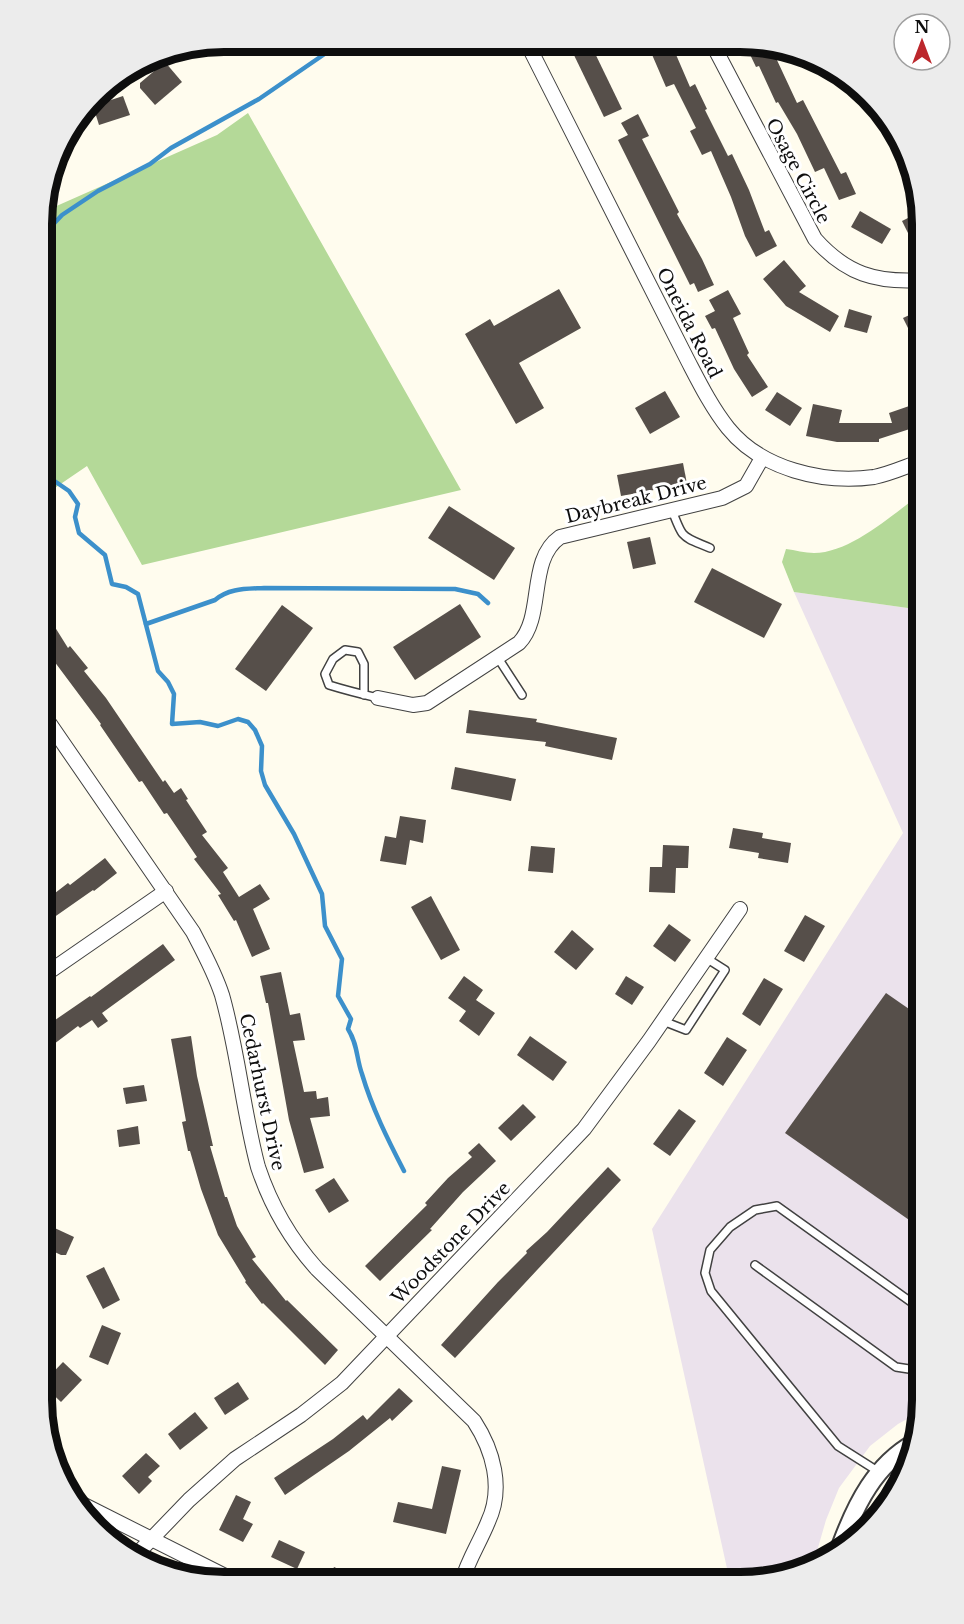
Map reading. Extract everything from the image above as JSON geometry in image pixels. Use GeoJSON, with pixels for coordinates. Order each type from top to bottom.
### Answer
{"type":"FeatureCollection","features":[{"type":"Feature","properties":{"kind":"street","name":"Oneida Road"},"geometry":{"type":"LineString","coordinates":[[532,52],[688,361],[712,405],[729,430],[762,458],[793,470],[830,478],[875,477],[912,464]]}},
{"type":"Feature","properties":{"kind":"street","name":"Osage Circle"},"geometry":{"type":"LineString","coordinates":[[716,52],[815,239],[826,251],[851,270],[877,279],[912,281]]}},
{"type":"Feature","properties":{"kind":"street","name":"Daybreak Drive"},"geometry":{"type":"LineString","coordinates":[[371,696],[421,705],[498,658],[524,638],[544,556],[552,543],[565,535],[722,498],[746,486],[762,458]]}},
{"type":"Feature","properties":{"kind":"street","name":"Cedarhurst Drive"},"geometry":{"type":"LineString","coordinates":[[53,728],[166,891],[193,932],[211,966],[221,994],[252,1146],[273,1206],[283,1224],[302,1253],[474,1420],[485,1437],[495,1476],[495,1494],[490,1519],[465,1572]]}},
{"type":"Feature","properties":{"kind":"street"},"geometry":{"type":"LineString","coordinates":[[53,969],[166,891]]}},
{"type":"Feature","properties":{"kind":"street","name":"Woodstone Drive"},"geometry":{"type":"LineString","coordinates":[[141,1550],[212,1479],[250,1448],[321,1401],[342,1383],[584,1129],[663,1021],[740,909]]}},
{"type":"Feature","properties":{"kind":"street"},"geometry":{"type":"LineString","coordinates":[[844,1536],[858,1502],[879,1472],[903,1450]]}},
{"type":"Feature","properties":{"kind":"street"},"geometry":{"type":"LineString","coordinates":[[93,1509],[217,1571]]}},
{"type":"Feature","properties":{"kind":"lane"},"geometry":{"type":"LineString","coordinates":[[672,510],[684,537],[710,548]]}},
{"type":"Feature","properties":{"kind":"lane"},"geometry":{"type":"LineString","coordinates":[[345,650],[358,652],[364,664],[371,696],[329,686],[325,674],[333,659],[345,650]]}},
{"type":"Feature","properties":{"kind":"lane"},"geometry":{"type":"LineString","coordinates":[[498,658],[522,695]]}},
{"type":"Feature","properties":{"kind":"lane"},"geometry":{"type":"LineString","coordinates":[[663,1021],[686,1030],[725,970],[706,958]]}},
{"type":"Feature","properties":{"kind":"lane"},"geometry":{"type":"LineString","coordinates":[[879,1472],[838,1446],[717,1299],[711,1291],[705,1273],[710,1250],[730,1227],[755,1210],[777,1206],[911,1302]]}},
{"type":"Feature","properties":{"kind":"lane"},"geometry":{"type":"LineString","coordinates":[[755,1265],[896,1367],[911,1369]]}},
{"type":"Feature","properties":{"kind":"shaded area"},"geometry":{"type":"Polygon","coordinates":[[[794,592],[912,609],[911,1411],[910,1417],[870,1446],[839,1488],[817,1552],[773,1568],[728,1572],[652,1229],[903,833],[794,592]]]}},
{"type":"Feature","properties":{"kind":"green space"},"geometry":{"type":"Polygon","coordinates":[[[248,113],[461,490],[142,565],[87,466],[53,489],[54,207],[217,135],[248,113]]]}},
{"type":"Feature","properties":{"kind":"green space"},"geometry":{"type":"Polygon","coordinates":[[[912,501],[912,609],[794,592],[782,562],[786,549],[807,553],[828,551],[857,540],[912,501]]]}},
{"type":"Feature","properties":{"kind":"building"},"geometry":{"type":"Polygon","coordinates":[[[573,52],[594,52],[622,109],[604,117],[573,52]]]}},
{"type":"Feature","properties":{"kind":"building"},"geometry":{"type":"Polygon","coordinates":[[[651,52],[675,52],[690,87],[695,84],[728,156],[732,154],[765,232],[769,230],[777,246],[756,257],[745,236],[711,151],[702,155],[690,131],[696,128],[674,84],[666,87],[651,52]]]}},
{"type":"Feature","properties":{"kind":"building"},"geometry":{"type":"Polygon","coordinates":[[[749,53],[778,57],[776,58],[797,103],[803,100],[841,174],[846,172],[856,194],[839,200],[824,168],[815,172],[797,134],[778,102],[776,103],[759,66],[756,67],[749,53]]]}},
{"type":"Feature","properties":{"kind":"building"},"geometry":{"type":"Polygon","coordinates":[[[166,63],[182,82],[155,105],[140,88],[140,83],[166,63]]]}},
{"type":"Feature","properties":{"kind":"building"},"geometry":{"type":"Polygon","coordinates":[[[123,96],[130,115],[99,125],[95,112],[104,102],[123,96]]]}},
{"type":"Feature","properties":{"kind":"building"},"geometry":{"type":"Polygon","coordinates":[[[638,114],[649,136],[642,139],[714,285],[698,292],[694,283],[690,285],[618,140],[628,135],[621,123],[638,114]]]}},
{"type":"Feature","properties":{"kind":"building"},"geometry":{"type":"Polygon","coordinates":[[[860,211],[891,229],[882,244],[851,227],[860,211]]]}},
{"type":"Feature","properties":{"kind":"building"},"geometry":{"type":"Polygon","coordinates":[[[911,216],[912,241],[902,221],[911,216]]]}},
{"type":"Feature","properties":{"kind":"building"},"geometry":{"type":"Polygon","coordinates":[[[784,260],[806,286],[799,292],[839,316],[830,332],[786,306],[763,279],[784,260]]]}},
{"type":"Feature","properties":{"kind":"building"},"geometry":{"type":"Polygon","coordinates":[[[559,289],[581,328],[519,363],[544,408],[516,424],[465,334],[490,319],[494,326],[559,289]]]}},
{"type":"Feature","properties":{"kind":"building"},"geometry":{"type":"Polygon","coordinates":[[[728,290],[741,314],[733,318],[749,353],[747,355],[768,387],[752,397],[734,369],[715,328],[712,329],[705,316],[715,311],[709,300],[728,290]]]}},
{"type":"Feature","properties":{"kind":"building"},"geometry":{"type":"Polygon","coordinates":[[[849,309],[872,316],[867,333],[844,327],[849,309]]]}},
{"type":"Feature","properties":{"kind":"building"},"geometry":{"type":"Polygon","coordinates":[[[912,314],[912,336],[903,318],[912,314]]]}},
{"type":"Feature","properties":{"kind":"building"},"geometry":{"type":"Polygon","coordinates":[[[665,391],[680,417],[650,434],[635,408],[665,391]]]}},
{"type":"Feature","properties":{"kind":"building"},"geometry":{"type":"Polygon","coordinates":[[[777,392],[802,408],[790,426],[765,410],[777,392]]]}},
{"type":"Feature","properties":{"kind":"building"},"geometry":{"type":"Polygon","coordinates":[[[813,404],[842,410],[839,423],[892,423],[889,413],[912,405],[912,428],[879,439],[879,442],[837,442],[806,436],[813,404]]]}},
{"type":"Feature","properties":{"kind":"building"},"geometry":{"type":"Polygon","coordinates":[[[683,463],[687,484],[621,496],[617,475],[683,463]]]}},
{"type":"Feature","properties":{"kind":"building"},"geometry":{"type":"Polygon","coordinates":[[[449,506],[515,548],[494,580],[428,538],[449,506]]]}},
{"type":"Feature","properties":{"kind":"building"},"geometry":{"type":"Polygon","coordinates":[[[650,537],[656,564],[633,569],[627,542],[650,537]]]}},
{"type":"Feature","properties":{"kind":"building"},"geometry":{"type":"Polygon","coordinates":[[[712,568],[782,604],[764,638],[694,602],[712,568]]]}},
{"type":"Feature","properties":{"kind":"building"},"geometry":{"type":"Polygon","coordinates":[[[460,604],[481,637],[415,680],[393,647],[460,604]]]}},
{"type":"Feature","properties":{"kind":"building"},"geometry":{"type":"Polygon","coordinates":[[[282,605],[313,628],[266,691],[235,669],[282,605]]]}},
{"type":"Feature","properties":{"kind":"building"},"geometry":{"type":"Polygon","coordinates":[[[53,624],[68,648],[70,646],[88,668],[84,671],[106,698],[163,782],[165,780],[174,793],[181,788],[188,799],[186,800],[207,832],[202,835],[228,868],[223,872],[239,897],[260,884],[270,899],[253,909],[270,949],[252,957],[236,920],[234,921],[218,895],[221,894],[194,859],[197,857],[167,813],[164,814],[142,781],[139,782],[101,724],[54,661],[53,624]]]}},
{"type":"Feature","properties":{"kind":"building"},"geometry":{"type":"Polygon","coordinates":[[[469,710],[537,719],[536,722],[617,738],[612,760],[545,746],[546,742],[466,733],[469,710]]]}},
{"type":"Feature","properties":{"kind":"building"},"geometry":{"type":"Polygon","coordinates":[[[455,767],[516,779],[511,801],[451,789],[455,767]]]}},
{"type":"Feature","properties":{"kind":"building"},"geometry":{"type":"Polygon","coordinates":[[[400,816],[426,820],[423,843],[410,840],[406,865],[380,861],[385,836],[396,838],[400,816]]]}},
{"type":"Feature","properties":{"kind":"building"},"geometry":{"type":"Polygon","coordinates":[[[733,828],[763,833],[762,838],[791,843],[788,863],[758,858],[759,853],[729,848],[733,828]]]}},
{"type":"Feature","properties":{"kind":"building"},"geometry":{"type":"Polygon","coordinates":[[[663,845],[689,846],[688,868],[676,868],[675,893],[649,892],[650,867],[662,867],[663,845]]]}},
{"type":"Feature","properties":{"kind":"building"},"geometry":{"type":"Polygon","coordinates":[[[531,846],[555,848],[553,873],[528,871],[531,846]]]}},
{"type":"Feature","properties":{"kind":"building"},"geometry":{"type":"Polygon","coordinates":[[[105,858],[117,873],[53,918],[53,895],[68,883],[70,885],[105,858]]]}},
{"type":"Feature","properties":{"kind":"building"},"geometry":{"type":"Polygon","coordinates":[[[431,896],[460,950],[441,960],[411,907],[431,896]]]}},
{"type":"Feature","properties":{"kind":"building"},"geometry":{"type":"Polygon","coordinates":[[[805,915],[825,926],[804,962],[784,951],[805,915]]]}},
{"type":"Feature","properties":{"kind":"building"},"geometry":{"type":"Polygon","coordinates":[[[669,924],[691,940],[675,962],[653,946],[669,924]]]}},
{"type":"Feature","properties":{"kind":"building"},"geometry":{"type":"Polygon","coordinates":[[[572,930],[594,949],[576,970],[554,952],[572,930]]]}},
{"type":"Feature","properties":{"kind":"building"},"geometry":{"type":"Polygon","coordinates":[[[163,944],[175,960],[102,1013],[108,1021],[98,1028],[92,1020],[80,1028],[78,1026],[53,1045],[53,1021],[91,997],[163,944]]]}},
{"type":"Feature","properties":{"kind":"building"},"geometry":{"type":"Polygon","coordinates":[[[281,972],[290,1015],[300,1013],[305,1040],[293,1041],[304,1092],[316,1091],[317,1099],[328,1097],[330,1116],[310,1118],[324,1168],[304,1173],[289,1120],[268,1003],[266,1003],[260,976],[281,972]]]}},
{"type":"Feature","properties":{"kind":"building"},"geometry":{"type":"Polygon","coordinates":[[[464,976],[483,990],[476,1000],[495,1013],[479,1036],[459,1021],[466,1011],[448,998],[464,976]]]}},
{"type":"Feature","properties":{"kind":"building"},"geometry":{"type":"Polygon","coordinates":[[[626,976],[644,987],[632,1005],[615,994],[626,976]]]}},
{"type":"Feature","properties":{"kind":"building"},"geometry":{"type":"Polygon","coordinates":[[[764,978],[783,989],[760,1026],[742,1014],[764,978]]]}},
{"type":"Feature","properties":{"kind":"building"},"geometry":{"type":"Polygon","coordinates":[[[886,993],[911,1011],[911,1221],[785,1133],[886,993]]]}},
{"type":"Feature","properties":{"kind":"building"},"geometry":{"type":"Polygon","coordinates":[[[191,1036],[197,1076],[213,1146],[210,1146],[225,1197],[227,1197],[237,1226],[256,1257],[252,1259],[286,1301],[338,1350],[325,1365],[262,1304],[245,1282],[218,1235],[190,1151],[188,1151],[182,1122],[186,1121],[171,1039],[191,1036]]]}},
{"type":"Feature","properties":{"kind":"building"},"geometry":{"type":"Polygon","coordinates":[[[530,1036],[567,1062],[553,1081],[517,1055],[530,1036]]]}},
{"type":"Feature","properties":{"kind":"building"},"geometry":{"type":"Polygon","coordinates":[[[727,1037],[747,1050],[723,1086],[704,1073],[727,1037]]]}},
{"type":"Feature","properties":{"kind":"building"},"geometry":{"type":"Polygon","coordinates":[[[144,1085],[147,1101],[126,1104],[123,1088],[144,1085]]]}},
{"type":"Feature","properties":{"kind":"building"},"geometry":{"type":"Polygon","coordinates":[[[523,1104],[536,1117],[511,1141],[498,1128],[523,1104]]]}},
{"type":"Feature","properties":{"kind":"building"},"geometry":{"type":"Polygon","coordinates":[[[679,1109],[696,1121],[670,1156],[653,1144],[679,1109]]]}},
{"type":"Feature","properties":{"kind":"building"},"geometry":{"type":"Polygon","coordinates":[[[138,1126],[140,1144],[119,1147],[117,1130],[138,1126]]]}},
{"type":"Feature","properties":{"kind":"building"},"geometry":{"type":"Polygon","coordinates":[[[479,1143],[496,1161],[463,1192],[430,1229],[432,1230],[380,1281],[365,1266],[427,1205],[425,1203],[448,1178],[472,1157],[468,1153],[479,1143]]]}},
{"type":"Feature","properties":{"kind":"building"},"geometry":{"type":"Polygon","coordinates":[[[608,1167],[621,1180],[455,1358],[441,1345],[527,1253],[526,1251],[608,1167]]]}},
{"type":"Feature","properties":{"kind":"building"},"geometry":{"type":"Polygon","coordinates":[[[334,1178],[349,1201],[329,1213],[315,1190],[334,1178]]]}},
{"type":"Feature","properties":{"kind":"building"},"geometry":{"type":"Polygon","coordinates":[[[53,1227],[74,1237],[66,1255],[53,1251],[53,1227]]]}},
{"type":"Feature","properties":{"kind":"building"},"geometry":{"type":"Polygon","coordinates":[[[104,1267],[120,1300],[103,1309],[86,1276],[104,1267]]]}},
{"type":"Feature","properties":{"kind":"building"},"geometry":{"type":"Polygon","coordinates":[[[102,1325],[121,1333],[108,1365],[89,1357],[102,1325]]]}},
{"type":"Feature","properties":{"kind":"building"},"geometry":{"type":"Polygon","coordinates":[[[63,1362],[82,1380],[61,1402],[53,1394],[53,1372],[63,1362]]]}},
{"type":"Feature","properties":{"kind":"building"},"geometry":{"type":"Polygon","coordinates":[[[238,1382],[249,1399],[225,1415],[214,1398],[238,1382]]]}},
{"type":"Feature","properties":{"kind":"building"},"geometry":{"type":"Polygon","coordinates":[[[399,1388],[413,1401],[392,1421],[390,1418],[349,1451],[285,1495],[274,1478],[333,1439],[363,1415],[367,1420],[399,1388]]]}},
{"type":"Feature","properties":{"kind":"building"},"geometry":{"type":"Polygon","coordinates":[[[195,1412],[208,1428],[180,1450],[168,1434],[195,1412]]]}},
{"type":"Feature","properties":{"kind":"building"},"geometry":{"type":"Polygon","coordinates":[[[146,1453],[160,1466],[148,1477],[152,1481],[139,1494],[122,1476],[146,1453]]]}},
{"type":"Feature","properties":{"kind":"building"},"geometry":{"type":"Polygon","coordinates":[[[442,1466],[461,1470],[446,1534],[393,1522],[398,1502],[432,1509],[442,1466]]]}},
{"type":"Feature","properties":{"kind":"building"},"geometry":{"type":"Polygon","coordinates":[[[236,1495],[251,1502],[243,1519],[253,1524],[243,1542],[219,1530],[236,1495]]]}},
{"type":"Feature","properties":{"kind":"building"},"geometry":{"type":"Polygon","coordinates":[[[279,1540],[305,1552],[297,1569],[271,1557],[279,1540]]]}},
{"type":"Feature","properties":{"kind":"building"},"geometry":{"type":"Polygon","coordinates":[[[334,1567],[345,1572],[332,1572],[334,1567]]]}},
{"type":"Feature","properties":{"kind":"waterway"},"geometry":{"type":"LineString","coordinates":[[53,224],[62,215],[98,191],[150,164],[171,148],[259,99],[326,53]]}},
{"type":"Feature","properties":{"kind":"waterway"},"geometry":{"type":"LineString","coordinates":[[53,480],[69,491],[78,504],[75,517],[79,533],[105,555],[112,584],[126,587],[138,594],[158,671],[168,682],[174,694],[172,724],[200,722],[218,726],[238,719],[248,722],[255,730],[262,746],[261,771],[265,785],[294,834],[322,894],[325,926],[342,959],[338,996],[351,1019],[348,1029],[354,1040],[360,1068],[371,1099],[404,1171]]}},
{"type":"Feature","properties":{"kind":"waterway"},"geometry":{"type":"LineString","coordinates":[[146,624],[215,600],[232,591],[264,588],[455,589],[478,594],[488,603]]}}]}
